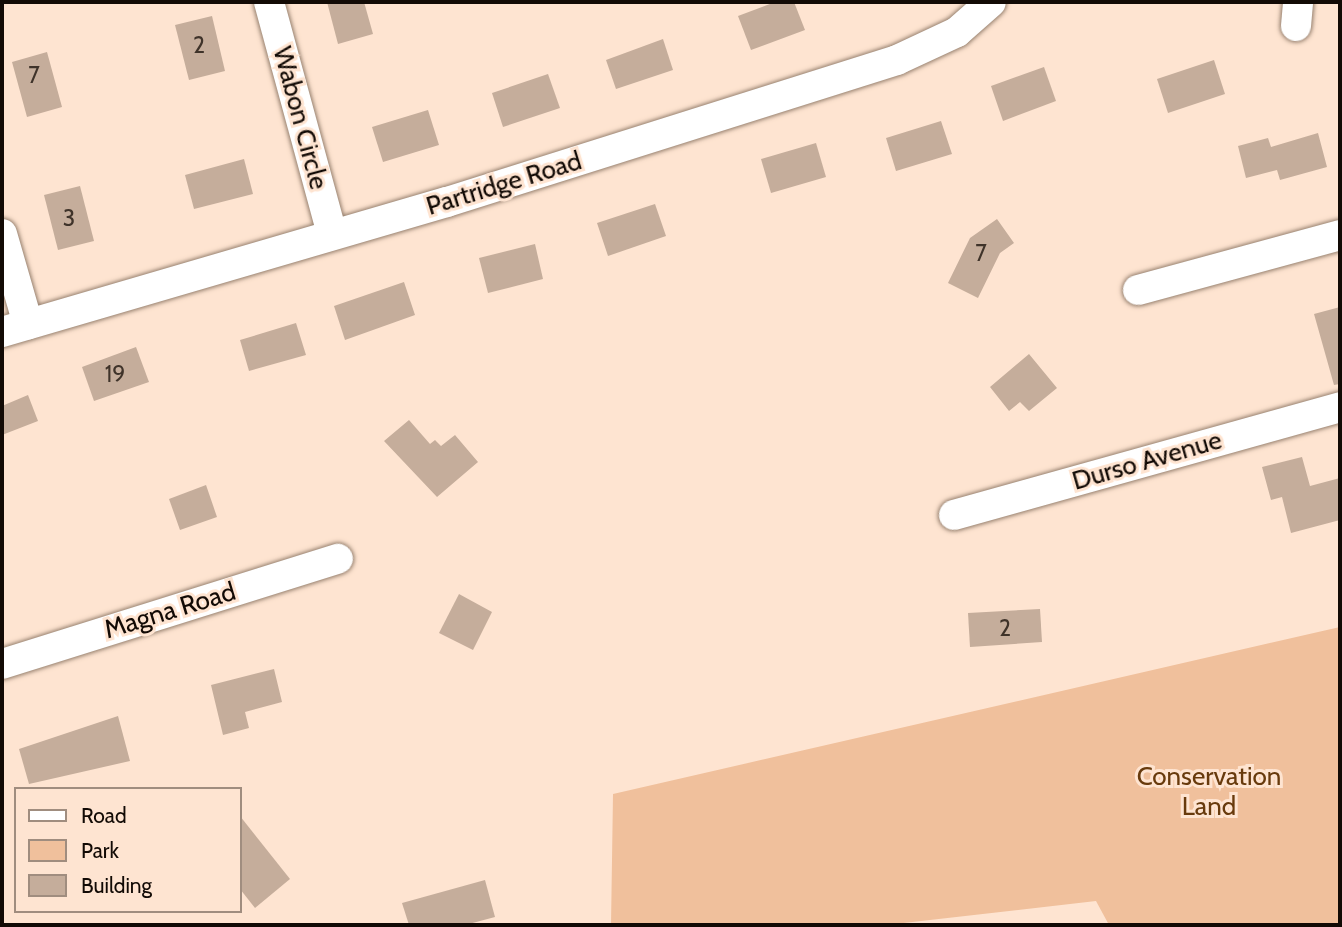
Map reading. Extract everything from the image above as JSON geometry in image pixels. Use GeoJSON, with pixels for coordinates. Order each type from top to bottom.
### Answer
{"type":"FeatureCollection","features":[{"type":"Feature","properties":{"kind":"street","name":"Wabon Circle"},"geometry":{"type":"LineString","coordinates":[[269,2],[332,234]]}},
{"type":"Feature","properties":{"kind":"street","name":"Partridge Road"},"geometry":{"type":"LineString","coordinates":[[15,328],[446,202],[897,60],[957,32],[991,2]]}},
{"type":"Feature","properties":{"kind":"street"},"geometry":{"type":"LineString","coordinates":[[2,234],[15,328]]}},
{"type":"Feature","properties":{"kind":"street"},"geometry":{"type":"LineString","coordinates":[[1138,290],[1340,235]]}},
{"type":"Feature","properties":{"kind":"street","name":"Durso Avenue"},"geometry":{"type":"LineString","coordinates":[[954,515],[1340,407]]}},
{"type":"Feature","properties":{"kind":"street","name":"Magna Road"},"geometry":{"type":"LineString","coordinates":[[2,664],[338,559]]}},
{"type":"Feature","properties":{"kind":"green space","name":"Conservation Land"},"geometry":{"type":"Polygon","coordinates":[[[1340,627],[1340,925],[1109,925],[1096,901],[886,925],[611,925],[613,794],[1340,627]]]}},
{"type":"Feature","properties":{"kind":"building"},"geometry":{"type":"Polygon","coordinates":[[[327,2],[364,2],[373,34],[338,44],[327,2]]]}},
{"type":"Feature","properties":{"kind":"building"},"geometry":{"type":"Polygon","coordinates":[[[775,2],[794,2],[805,30],[751,50],[738,16],[775,2]]]}},
{"type":"Feature","properties":{"kind":"building"},"geometry":{"type":"Polygon","coordinates":[[[212,16],[225,71],[189,80],[175,25],[212,16]]]}},
{"type":"Feature","properties":{"kind":"building"},"geometry":{"type":"Polygon","coordinates":[[[663,39],[673,70],[616,89],[606,60],[663,39]]]}},
{"type":"Feature","properties":{"kind":"building"},"geometry":{"type":"Polygon","coordinates":[[[47,52],[62,107],[27,117],[12,62],[47,52]]]}},
{"type":"Feature","properties":{"kind":"building"},"geometry":{"type":"Polygon","coordinates":[[[1214,60],[1225,94],[1168,113],[1157,79],[1214,60]]]}},
{"type":"Feature","properties":{"kind":"building"},"geometry":{"type":"Polygon","coordinates":[[[1044,67],[1056,101],[1003,121],[991,86],[1044,67]]]}},
{"type":"Feature","properties":{"kind":"building"},"geometry":{"type":"Polygon","coordinates":[[[548,74],[560,108],[503,127],[492,93],[548,74]]]}},
{"type":"Feature","properties":{"kind":"building"},"geometry":{"type":"Polygon","coordinates":[[[428,110],[439,145],[383,162],[372,127],[428,110]]]}},
{"type":"Feature","properties":{"kind":"building"},"geometry":{"type":"Polygon","coordinates":[[[941,121],[952,154],[896,171],[886,138],[941,121]]]}},
{"type":"Feature","properties":{"kind":"building"},"geometry":{"type":"Polygon","coordinates":[[[1318,133],[1327,167],[1280,180],[1277,170],[1246,178],[1238,146],[1268,138],[1271,147],[1318,133]]]}},
{"type":"Feature","properties":{"kind":"building"},"geometry":{"type":"Polygon","coordinates":[[[816,143],[826,177],[771,193],[761,159],[816,143]]]}},
{"type":"Feature","properties":{"kind":"building"},"geometry":{"type":"Polygon","coordinates":[[[244,159],[253,194],[194,209],[185,175],[244,159]]]}},
{"type":"Feature","properties":{"kind":"building"},"geometry":{"type":"Polygon","coordinates":[[[80,186],[94,241],[58,250],[44,195],[80,186]]]}},
{"type":"Feature","properties":{"kind":"building"},"geometry":{"type":"Polygon","coordinates":[[[655,204],[666,236],[608,256],[597,223],[655,204]]]}},
{"type":"Feature","properties":{"kind":"building"},"geometry":{"type":"Polygon","coordinates":[[[997,219],[1014,243],[1000,253],[978,298],[948,283],[970,238],[997,219]]]}},
{"type":"Feature","properties":{"kind":"building"},"geometry":{"type":"Polygon","coordinates":[[[535,244],[543,279],[488,293],[479,258],[535,244]]]}},
{"type":"Feature","properties":{"kind":"building"},"geometry":{"type":"Polygon","coordinates":[[[404,282],[415,315],[345,340],[334,306],[404,282]]]}},
{"type":"Feature","properties":{"kind":"building"},"geometry":{"type":"Polygon","coordinates":[[[1340,307],[1340,384],[1334,385],[1314,314],[1340,307]]]}},
{"type":"Feature","properties":{"kind":"building"},"geometry":{"type":"Polygon","coordinates":[[[296,323],[306,355],[249,371],[240,340],[296,323]]]}},
{"type":"Feature","properties":{"kind":"building"},"geometry":{"type":"Polygon","coordinates":[[[136,347],[149,382],[94,401],[82,367],[136,347]]]}},
{"type":"Feature","properties":{"kind":"building"},"geometry":{"type":"Polygon","coordinates":[[[1029,354],[1057,388],[1029,411],[1020,402],[1009,411],[990,387],[1029,354]]]}},
{"type":"Feature","properties":{"kind":"building"},"geometry":{"type":"Polygon","coordinates":[[[28,395],[38,421],[2,435],[2,406],[28,395]]]}},
{"type":"Feature","properties":{"kind":"building"},"geometry":{"type":"Polygon","coordinates":[[[409,420],[430,444],[435,440],[441,446],[455,435],[478,462],[437,497],[384,441],[409,420]]]}},
{"type":"Feature","properties":{"kind":"building"},"geometry":{"type":"Polygon","coordinates":[[[1302,457],[1310,486],[1340,478],[1340,520],[1291,533],[1282,497],[1271,500],[1262,467],[1302,457]]]}},
{"type":"Feature","properties":{"kind":"building"},"geometry":{"type":"Polygon","coordinates":[[[206,485],[217,517],[180,530],[169,499],[206,485]]]}},
{"type":"Feature","properties":{"kind":"building"},"geometry":{"type":"Polygon","coordinates":[[[459,594],[492,612],[473,650],[439,633],[459,594]]]}},
{"type":"Feature","properties":{"kind":"building"},"geometry":{"type":"Polygon","coordinates":[[[1040,609],[1042,642],[970,647],[968,613],[1040,609]]]}},
{"type":"Feature","properties":{"kind":"building"},"geometry":{"type":"Polygon","coordinates":[[[274,669],[282,702],[245,712],[249,728],[223,735],[211,685],[274,669]]]}},
{"type":"Feature","properties":{"kind":"building"},"geometry":{"type":"Polygon","coordinates":[[[118,716],[130,761],[29,784],[19,749],[118,716]]]}},
{"type":"Feature","properties":{"kind":"building"},"geometry":{"type":"Polygon","coordinates":[[[242,819],[290,879],[255,908],[242,892],[242,819]]]}},
{"type":"Feature","properties":{"kind":"building"},"geometry":{"type":"Polygon","coordinates":[[[485,880],[495,917],[465,925],[409,925],[402,903],[485,880]]]}}]}
